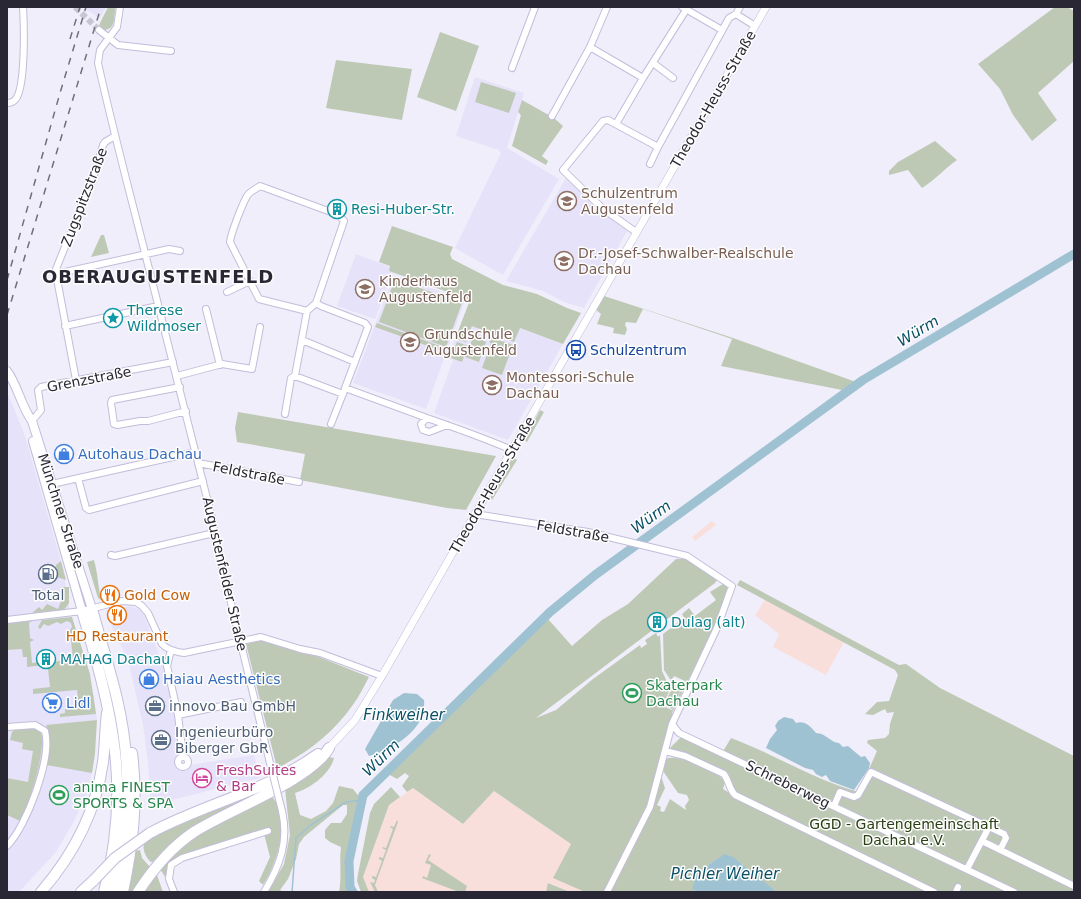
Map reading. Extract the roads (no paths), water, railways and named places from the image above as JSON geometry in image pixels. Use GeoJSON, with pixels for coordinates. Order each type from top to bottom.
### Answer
{"type":"FeatureCollection","features":[{"type":"Feature","properties":{"kind":"highway"},"geometry":{"type":"LineString","coordinates":[[92,608],[105,673],[116,752],[118,799],[114,842],[104,892]]}},
{"type":"Feature","properties":{"kind":"highway"},"geometry":{"type":"LineString","coordinates":[[82,611],[105,673],[127,722],[136,792],[134,830],[123,892]]}},
{"type":"Feature","properties":{"kind":"highway"},"geometry":{"type":"LineString","coordinates":[[41,892],[72,851],[91,811],[97,792],[103,760],[108,701]]}},
{"type":"Feature","properties":{"kind":"highway"},"geometry":{"type":"LineString","coordinates":[[114,892],[124,845],[128,798],[126,754],[119,706]]}},
{"type":"Feature","properties":{"kind":"highway"},"geometry":{"type":"LineString","coordinates":[[83,891],[115,858],[150,833],[184,816],[256,789],[289,774],[322,750],[329,748]]}},
{"type":"Feature","properties":{"kind":"highway"},"geometry":{"type":"LineString","coordinates":[[138,892],[158,863],[192,833],[290,781],[316,763],[325,755],[329,748]]}},
{"type":"Feature","properties":{"kind":"main road","name":"Münchner Straße"},"geometry":{"type":"LineString","coordinates":[[7,371],[17,387],[30,418],[92,608]]}},
{"type":"Feature","properties":{"kind":"main road","name":"Münchner Straße"},"geometry":{"type":"LineString","coordinates":[[30,418],[27,422],[82,611]]}},
{"type":"Feature","properties":{"kind":"street"},"geometry":{"type":"LineString","coordinates":[[7,103],[15,100],[17,97],[20,80],[24,45],[23,7]]}},
{"type":"Feature","properties":{"kind":"street","name":"Augustenfelder Straße"},"geometry":{"type":"LineString","coordinates":[[120,7],[117,27],[100,50],[97,60],[158,306],[214,522],[214,533],[282,811],[285,835],[282,856],[264,892]]}},
{"type":"Feature","properties":{"kind":"street"},"geometry":{"type":"LineString","coordinates":[[512,68],[535,7]]}},
{"type":"Feature","properties":{"kind":"street"},"geometry":{"type":"LineString","coordinates":[[552,116],[590,48],[607,7]]}},
{"type":"Feature","properties":{"kind":"street"},"geometry":{"type":"LineString","coordinates":[[650,164],[722,30],[729,18],[736,14],[740,7]]}},
{"type":"Feature","properties":{"kind":"street","name":"Theodor-Heuss-Straße"},"geometry":{"type":"LineString","coordinates":[[329,748],[355,720],[382,676],[766,7]]}},
{"type":"Feature","properties":{"kind":"street"},"geometry":{"type":"LineString","coordinates":[[616,124],[643,78],[654,63],[684,8],[722,30]]}},
{"type":"Feature","properties":{"kind":"street"},"geometry":{"type":"LineString","coordinates":[[736,14],[755,26]]}},
{"type":"Feature","properties":{"kind":"street"},"geometry":{"type":"LineString","coordinates":[[99,30],[108,39],[118,44],[171,51]]}},
{"type":"Feature","properties":{"kind":"street"},"geometry":{"type":"LineString","coordinates":[[590,48],[643,78]]}},
{"type":"Feature","properties":{"kind":"street"},"geometry":{"type":"LineString","coordinates":[[654,63],[673,78]]}},
{"type":"Feature","properties":{"kind":"street"},"geometry":{"type":"LineString","coordinates":[[636,232],[602,208],[563,170],[603,121],[608,120],[658,147]]}},
{"type":"Feature","properties":{"kind":"street","name":"Zugspitzstraße"},"geometry":{"type":"LineString","coordinates":[[76,380],[56,268],[96,170],[103,145],[110,138],[115,136]]}},
{"type":"Feature","properties":{"kind":"street"},"geometry":{"type":"LineString","coordinates":[[285,414],[291,378],[295,376],[307,311],[316,303],[344,221],[339,215],[260,186],[248,195],[230,234],[230,242],[259,299],[307,311]]}},
{"type":"Feature","properties":{"kind":"street"},"geometry":{"type":"LineString","coordinates":[[56,274],[169,249],[180,251]]}},
{"type":"Feature","properties":{"kind":"street"},"geometry":{"type":"LineString","coordinates":[[227,292],[250,281]]}},
{"type":"Feature","properties":{"kind":"street"},"geometry":{"type":"LineString","coordinates":[[316,303],[367,324],[368,326],[331,424]]}},
{"type":"Feature","properties":{"kind":"street"},"geometry":{"type":"LineString","coordinates":[[66,326],[158,306]]}},
{"type":"Feature","properties":{"kind":"street"},"geometry":{"type":"LineString","coordinates":[[206,309],[220,365]]}},
{"type":"Feature","properties":{"kind":"street"},"geometry":{"type":"LineString","coordinates":[[177,376],[220,365],[252,369],[260,327]]}},
{"type":"Feature","properties":{"kind":"street"},"geometry":{"type":"LineString","coordinates":[[302,340],[355,362]]}},
{"type":"Feature","properties":{"kind":"street","name":"Grenzstraße"},"geometry":{"type":"LineString","coordinates":[[30,418],[41,410],[39,389],[76,380],[173,362]]}},
{"type":"Feature","properties":{"kind":"street"},"geometry":{"type":"LineString","coordinates":[[295,376],[427,418],[512,450]]}},
{"type":"Feature","properties":{"kind":"street"},"geometry":{"type":"LineString","coordinates":[[180,387],[112,400],[111,403],[114,424],[118,426],[140,420],[148,421],[186,411]]}},
{"type":"Feature","properties":{"kind":"street"},"geometry":{"type":"LineString","coordinates":[[427,418],[421,424],[423,430],[426,432],[433,432],[447,425]]}},
{"type":"Feature","properties":{"kind":"street"},"geometry":{"type":"LineString","coordinates":[[52,484],[195,452]]}},
{"type":"Feature","properties":{"kind":"street","name":"Feldstraße"},"geometry":{"type":"LineString","coordinates":[[198,463],[300,482]]}},
{"type":"Feature","properties":{"kind":"street"},"geometry":{"type":"LineString","coordinates":[[78,478],[86,508],[89,510],[203,481]]}},
{"type":"Feature","properties":{"kind":"street","name":"Feldstraße"},"geometry":{"type":"LineString","coordinates":[[475,514],[588,532],[687,556],[723,578],[732,586],[717,628],[672,724]]}},
{"type":"Feature","properties":{"kind":"street"},"geometry":{"type":"LineString","coordinates":[[111,555],[115,556],[214,533]]}},
{"type":"Feature","properties":{"kind":"street"},"geometry":{"type":"LineString","coordinates":[[7,620],[82,611],[121,601],[136,602],[148,613],[162,644],[171,650],[184,653],[261,637],[300,649],[320,653],[382,676]]}},
{"type":"Feature","properties":{"kind":"street"},"geometry":{"type":"LineString","coordinates":[[171,650],[167,666],[178,716],[183,757]]}},
{"type":"Feature","properties":{"kind":"street"},"geometry":{"type":"LineString","coordinates":[[178,716],[242,702]]}},
{"type":"Feature","properties":{"kind":"street"},"geometry":{"type":"LineString","coordinates":[[607,892],[650,807],[672,724]]}},
{"type":"Feature","properties":{"kind":"street","name":"Schreberweg"},"geometry":{"type":"LineString","coordinates":[[672,724],[679,733],[1014,892]]}},
{"type":"Feature","properties":{"kind":"street"},"geometry":{"type":"LineString","coordinates":[[7,846],[20,831],[33,802],[46,744],[45,731],[39,727],[8,727]]}},
{"type":"Feature","properties":{"kind":"street"},"geometry":{"type":"LineString","coordinates":[[665,751],[685,756],[724,774],[731,790],[735,795],[934,892]]}},
{"type":"Feature","properties":{"kind":"street"},"geometry":{"type":"LineString","coordinates":[[834,806],[840,792],[854,797],[858,795],[871,772],[1005,836],[1000,850]]}},
{"type":"Feature","properties":{"kind":"street"},"geometry":{"type":"LineString","coordinates":[[967,869],[989,828]]}},
{"type":"Feature","properties":{"kind":"street"},"geometry":{"type":"LineString","coordinates":[[174,892],[169,879],[172,866],[182,858],[268,831]]}},
{"type":"Feature","properties":{"kind":"street"},"geometry":{"type":"LineString","coordinates":[[982,841],[1074,886]]}},
{"type":"Feature","properties":{"kind":"water","name":"Finkweiher"},"geometry":{"type":"Polygon","coordinates":[[[404,693],[417,694],[424,700],[424,710],[415,729],[398,743],[379,753],[369,756],[365,749],[393,700],[404,693]]]}},
{"type":"Feature","properties":{"kind":"water"},"geometry":{"type":"Polygon","coordinates":[[[784,717],[793,719],[796,723],[805,723],[816,733],[820,733],[836,743],[839,743],[843,747],[848,746],[861,757],[865,756],[870,763],[869,768],[854,790],[830,781],[826,775],[822,777],[816,774],[813,770],[805,768],[766,748],[770,739],[777,730],[775,726],[778,721],[784,717]]]}},
{"type":"Feature","properties":{"kind":"water","name":"Pichler Weiher"},"geometry":{"type":"Polygon","coordinates":[[[725,854],[733,857],[777,892],[700,892],[692,889],[697,873],[705,873],[709,864],[725,854]]]}},
{"type":"Feature","properties":{"kind":"waterway","name":"Würm"},"geometry":{"type":"LineString","coordinates":[[353,892],[350,887],[349,861],[363,795],[550,612],[595,575],[863,380],[1074,254]]}},
{"type":"Feature","properties":{"kind":"waterway"},"geometry":{"type":"LineString","coordinates":[[292,892],[296,838],[311,825],[346,802],[362,800]]}},
{"type":"Feature","properties":{"kind":"tunnel"},"geometry":{"type":"LineString","coordinates":[[75,7],[99,30]]}},
{"type":"Feature","properties":{"kind":"railway"},"geometry":{"type":"LineString","coordinates":[[70,39],[80,7]]}},
{"type":"Feature","properties":{"kind":"railway"},"geometry":{"type":"LineString","coordinates":[[7,280],[86,7]]}},
{"type":"Feature","properties":{"kind":"railway"},"geometry":{"type":"LineString","coordinates":[[7,315],[101,7]]}},
{"type":"Feature","properties":{"kind":"place","name":"Schulzentrum Augustenfeld"},"geometry":{"type":"Point","coordinates":[567,201]}},
{"type":"Feature","properties":{"kind":"place","name":"Resi-Huber-Str."},"geometry":{"type":"Point","coordinates":[337,209]}},
{"type":"Feature","properties":{"kind":"place","name":"Dr.-Josef-Schwalber-Realschule Dachau"},"geometry":{"type":"Point","coordinates":[564,261]}},
{"type":"Feature","properties":{"kind":"place","name":"Kinderhaus Augustenfeld"},"geometry":{"type":"Point","coordinates":[365,289]}},
{"type":"Feature","properties":{"kind":"place","name":"Therese Wildmoser"},"geometry":{"type":"Point","coordinates":[113,318]}},
{"type":"Feature","properties":{"kind":"place","name":"Grundschule Augustenfeld"},"geometry":{"type":"Point","coordinates":[410,342]}},
{"type":"Feature","properties":{"kind":"place","name":"Schulzentrum"},"geometry":{"type":"Point","coordinates":[576,350]}},
{"type":"Feature","properties":{"kind":"place","name":"Montessori-Schule Dachau"},"geometry":{"type":"Point","coordinates":[492,385]}},
{"type":"Feature","properties":{"kind":"place","name":"Autohaus Dachau"},"geometry":{"type":"Point","coordinates":[64,454]}},
{"type":"Feature","properties":{"kind":"place","name":"Total"},"geometry":{"type":"Point","coordinates":[48,574]}},
{"type":"Feature","properties":{"kind":"place","name":"Gold Cow"},"geometry":{"type":"Point","coordinates":[110,595]}},
{"type":"Feature","properties":{"kind":"place","name":"HD Restaurant"},"geometry":{"type":"Point","coordinates":[117,615]}},
{"type":"Feature","properties":{"kind":"place","name":"Dulag (alt)"},"geometry":{"type":"Point","coordinates":[657,622]}},
{"type":"Feature","properties":{"kind":"place","name":"MAHAG Dachau"},"geometry":{"type":"Point","coordinates":[46,659]}},
{"type":"Feature","properties":{"kind":"place","name":"Haiau Aesthetics"},"geometry":{"type":"Point","coordinates":[149,679]}},
{"type":"Feature","properties":{"kind":"place","name":"Skaterpark Dachau"},"geometry":{"type":"Point","coordinates":[632,693]}},
{"type":"Feature","properties":{"kind":"place","name":"Lidl"},"geometry":{"type":"Point","coordinates":[52,703]}},
{"type":"Feature","properties":{"kind":"place","name":"innovo Bau GmbH"},"geometry":{"type":"Point","coordinates":[155,706]}},
{"type":"Feature","properties":{"kind":"place","name":"Ingenieurbüro Biberger GbR"},"geometry":{"type":"Point","coordinates":[161,740]}},
{"type":"Feature","properties":{"kind":"place","name":"FreshSuites & Bar"},"geometry":{"type":"Point","coordinates":[202,778]}},
{"type":"Feature","properties":{"kind":"place","name":"anima FINEST SPORTS & SPA"},"geometry":{"type":"Point","coordinates":[59,795]}},
{"type":"Feature","properties":{"kind":"district","name":"OBERAUGUSTENFELD"},"geometry":{"type":"Point","coordinates":[158,277]}},
{"type":"Feature","properties":{"kind":"park label","name":"GGD - Gartengemeinschaft Dachau e.V."},"geometry":{"type":"Point","coordinates":[904,832]}}]}
